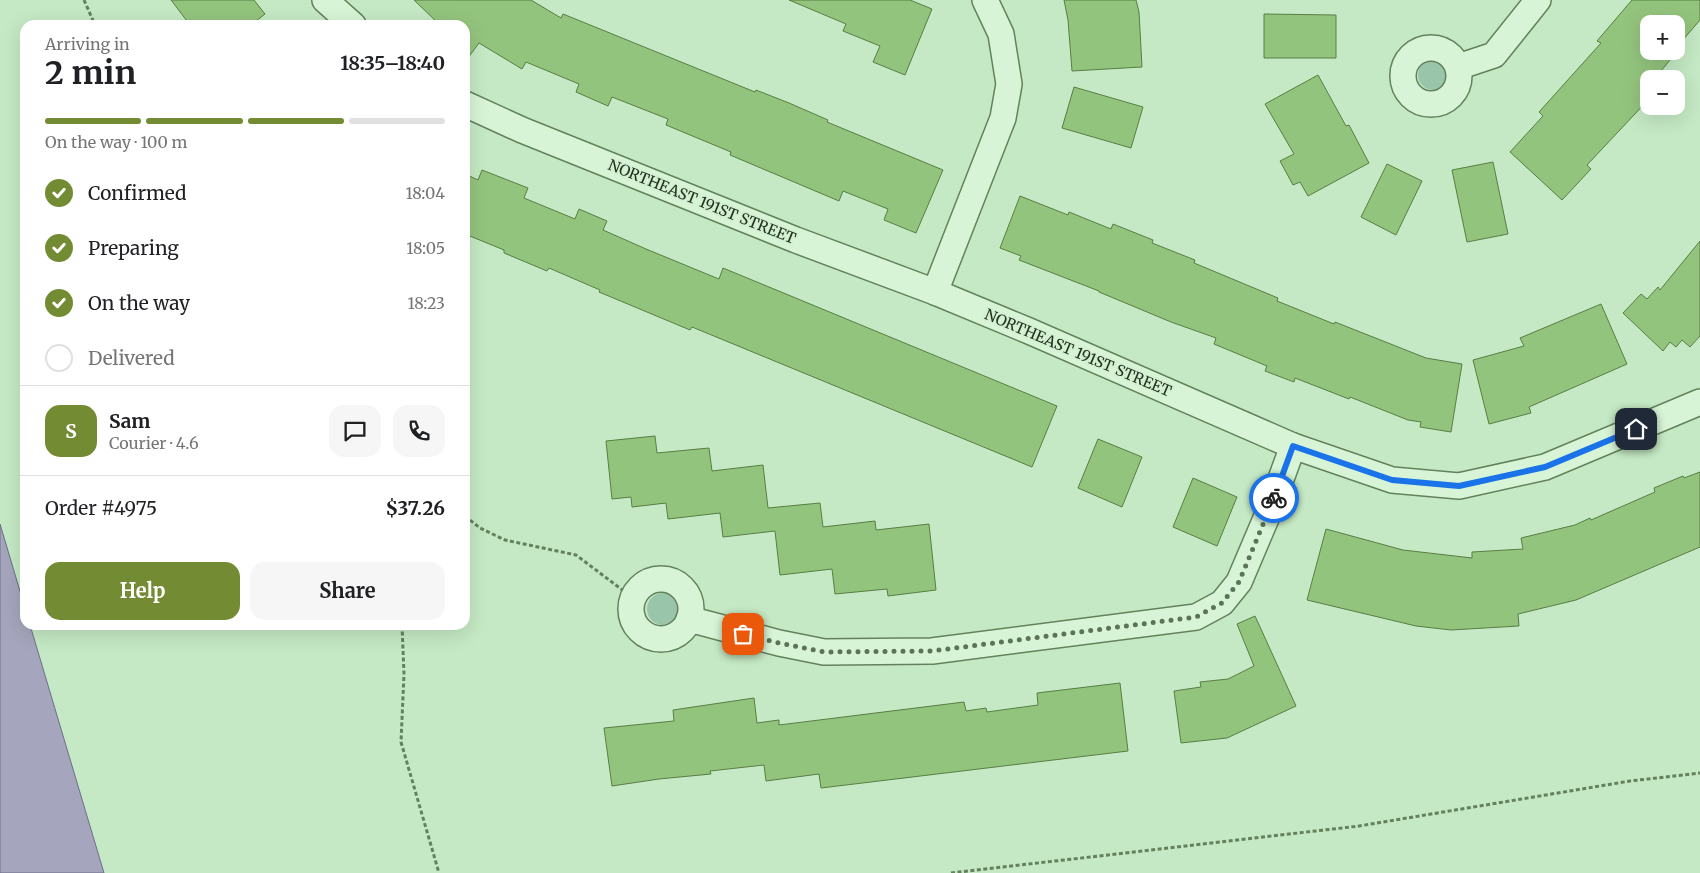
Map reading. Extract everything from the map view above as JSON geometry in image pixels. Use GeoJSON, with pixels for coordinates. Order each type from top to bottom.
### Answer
{"type":"FeatureCollection","features":[{"type":"Feature","properties":{"kind":"street"},"geometry":{"type":"LineString","coordinates":[[325,0],[347,20]]}},
{"type":"Feature","properties":{"kind":"street"},"geometry":{"type":"LineString","coordinates":[[935,292],[1003,118],[1009,84],[1001,34],[985,0]]}},
{"type":"Feature","properties":{"kind":"street"},"geometry":{"type":"LineString","coordinates":[[1458,67],[1494,55],[1538,0]]}},
{"type":"Feature","properties":{"kind":"street","name":"NORTHEAST 191ST STREET"},"geometry":{"type":"LineString","coordinates":[[470,106],[522,130],[778,233],[935,292],[1293,446],[1392,480],[1459,486],[1545,467],[1700,402]]}},
{"type":"Feature","properties":{"kind":"street"},"geometry":{"type":"LineString","coordinates":[[689,620],[779,643],[824,652],[932,651],[1196,617],[1222,603],[1239,582],[1270,509],[1293,446]]}},
{"type":"Feature","properties":{"kind":"street"},"geometry":{"type":"LineString","coordinates":[[656,579],[671,581],[684,590],[689,599],[691,609],[689,620],[684,628],[669,638],[659,639],[650,637],[636,625],[632,616],[633,598],[638,589],[646,582],[656,579]]}},
{"type":"Feature","properties":{"kind":"path"},"geometry":{"type":"LineString","coordinates":[[84,0],[93,20]]}},
{"type":"Feature","properties":{"kind":"path"},"geometry":{"type":"LineString","coordinates":[[470,520],[480,528],[505,540],[576,555],[633,598]]}},
{"type":"Feature","properties":{"kind":"path"},"geometry":{"type":"LineString","coordinates":[[402,630],[404,674],[401,742],[439,873]]}},
{"type":"Feature","properties":{"kind":"path"},"geometry":{"type":"LineString","coordinates":[[951,873],[1359,826],[1630,781],[1700,773]]}},
{"type":"Feature","properties":{"kind":"green space"},"geometry":{"type":"Polygon","coordinates":[[[1433,60],[1444,64],[1448,75],[1444,86],[1433,90],[1422,86],[1418,75],[1422,64],[1433,60]]]}},
{"type":"Feature","properties":{"kind":"green space"},"geometry":{"type":"Polygon","coordinates":[[[663,593],[669,594],[674,598],[678,603],[678,615],[674,620],[669,624],[663,625],[657,624],[652,620],[648,615],[647,609],[648,603],[652,598],[657,594],[663,593]]]}},
{"type":"Feature","properties":{"kind":"water"},"geometry":{"type":"Polygon","coordinates":[[[0,524],[20,591],[20,630],[31,630],[104,873],[0,873],[0,524]]]}},
{"type":"Feature","properties":{"kind":"building"},"geometry":{"type":"Polygon","coordinates":[[[171,0],[254,0],[265,14],[257,20],[186,20],[171,0]]]}},
{"type":"Feature","properties":{"kind":"building"},"geometry":{"type":"Polygon","coordinates":[[[414,0],[531,0],[561,18],[563,14],[755,92],[756,90],[789,103],[828,120],[827,122],[943,170],[916,233],[884,220],[888,209],[843,191],[839,201],[730,155],[731,152],[666,125],[668,119],[612,97],[608,106],[576,92],[579,84],[526,62],[522,69],[479,43],[470,55],[470,20],[435,20],[414,0]]]}},
{"type":"Feature","properties":{"kind":"building"},"geometry":{"type":"Polygon","coordinates":[[[789,0],[910,0],[932,9],[905,75],[873,62],[880,46],[843,31],[846,24],[789,0]]]}},
{"type":"Feature","properties":{"kind":"building"},"geometry":{"type":"Polygon","coordinates":[[[1064,0],[1136,0],[1139,12],[1142,67],[1072,71],[1068,20],[1064,0]]]}},
{"type":"Feature","properties":{"kind":"building"},"geometry":{"type":"Polygon","coordinates":[[[1632,0],[1700,0],[1700,20],[1685,38],[1685,15],[1640,15],[1640,60],[1670,60],[1662,70],[1640,70],[1640,109],[1587,165],[1591,169],[1562,200],[1510,152],[1543,116],[1539,112],[1601,43],[1597,41],[1632,0]]]}},
{"type":"Feature","properties":{"kind":"building"},"geometry":{"type":"Polygon","coordinates":[[[1264,14],[1336,15],[1336,58],[1264,58],[1264,14]]]}},
{"type":"Feature","properties":{"kind":"building"},"geometry":{"type":"Polygon","coordinates":[[[1318,75],[1346,126],[1349,125],[1369,163],[1308,196],[1300,182],[1293,185],[1280,161],[1294,154],[1265,104],[1318,75]]]}},
{"type":"Feature","properties":{"kind":"building"},"geometry":{"type":"Polygon","coordinates":[[[1074,87],[1143,107],[1131,148],[1062,128],[1074,87]]]}},
{"type":"Feature","properties":{"kind":"building"},"geometry":{"type":"Polygon","coordinates":[[[1493,162],[1508,234],[1467,242],[1452,170],[1493,162]]]}},
{"type":"Feature","properties":{"kind":"building"},"geometry":{"type":"Polygon","coordinates":[[[1387,164],[1422,181],[1396,235],[1361,217],[1387,164]]]}},
{"type":"Feature","properties":{"kind":"building"},"geometry":{"type":"Polygon","coordinates":[[[482,170],[528,188],[524,198],[575,219],[579,209],[607,221],[603,230],[719,279],[723,268],[1057,406],[1032,467],[692,327],[690,330],[599,292],[600,290],[549,268],[547,271],[504,253],[504,250],[470,236],[470,176],[478,180],[482,170]]]}},
{"type":"Feature","properties":{"kind":"building"},"geometry":{"type":"Polygon","coordinates":[[[1020,196],[1068,215],[1069,212],[1111,229],[1113,224],[1153,240],[1152,243],[1195,260],[1194,263],[1278,298],[1277,301],[1334,324],[1335,322],[1426,358],[1462,364],[1451,432],[1420,427],[1421,422],[1408,420],[1295,378],[1294,382],[1265,371],[1267,366],[1214,344],[1216,338],[1171,322],[1099,291],[1019,260],[1021,256],[1000,248],[1020,196]]]}},
{"type":"Feature","properties":{"kind":"building"},"geometry":{"type":"Polygon","coordinates":[[[1700,241],[1700,336],[1690,347],[1682,340],[1676,347],[1670,342],[1663,351],[1623,313],[1641,294],[1647,299],[1658,287],[1660,290],[1700,241]]]}},
{"type":"Feature","properties":{"kind":"building"},"geometry":{"type":"Polygon","coordinates":[[[1601,304],[1627,364],[1529,407],[1531,413],[1489,424],[1473,360],[1524,346],[1520,338],[1601,304]]]}},
{"type":"Feature","properties":{"kind":"building"},"geometry":{"type":"Polygon","coordinates":[[[655,436],[657,453],[709,448],[712,471],[763,465],[768,508],[820,503],[823,527],[875,521],[876,530],[929,524],[936,590],[888,596],[887,589],[835,594],[832,569],[780,575],[775,531],[723,537],[720,513],[668,519],[666,503],[632,507],[631,497],[612,499],[606,441],[655,436]]]}},
{"type":"Feature","properties":{"kind":"building"},"geometry":{"type":"Polygon","coordinates":[[[1098,439],[1142,457],[1122,507],[1078,488],[1098,439]]]}},
{"type":"Feature","properties":{"kind":"building"},"geometry":{"type":"Polygon","coordinates":[[[1700,472],[1700,547],[1576,600],[1518,614],[1519,626],[1451,630],[1416,626],[1307,600],[1326,529],[1403,550],[1472,558],[1472,552],[1523,549],[1521,538],[1575,525],[1590,518],[1591,520],[1655,492],[1654,488],[1683,476],[1684,478],[1700,472]]]}},
{"type":"Feature","properties":{"kind":"building"},"geometry":{"type":"Polygon","coordinates":[[[1193,478],[1237,497],[1217,546],[1173,527],[1193,478]]]}},
{"type":"Feature","properties":{"kind":"building"},"geometry":{"type":"Polygon","coordinates":[[[1255,616],[1296,706],[1227,738],[1181,743],[1174,691],[1201,687],[1200,682],[1228,679],[1254,666],[1237,624],[1255,616]]]}},
{"type":"Feature","properties":{"kind":"building"},"geometry":{"type":"Polygon","coordinates":[[[1120,683],[1128,751],[821,788],[819,774],[766,781],[764,765],[710,771],[711,774],[612,786],[604,728],[674,721],[673,710],[754,698],[757,723],[779,720],[779,725],[964,702],[966,711],[986,708],[987,712],[1038,705],[1037,693],[1120,683]]]}},
{"type":"Feature","properties":{"kind":"way so far"},"geometry":{"type":"LineString","coordinates":[[743,634],[824,652],[932,651],[1196,617],[1222,603],[1239,582],[1274,498]]}},
{"type":"Feature","properties":{"kind":"route"},"geometry":{"type":"LineString","coordinates":[[1274,498],[1293,446],[1392,480],[1459,486],[1545,467],[1636,429]]}}]}
